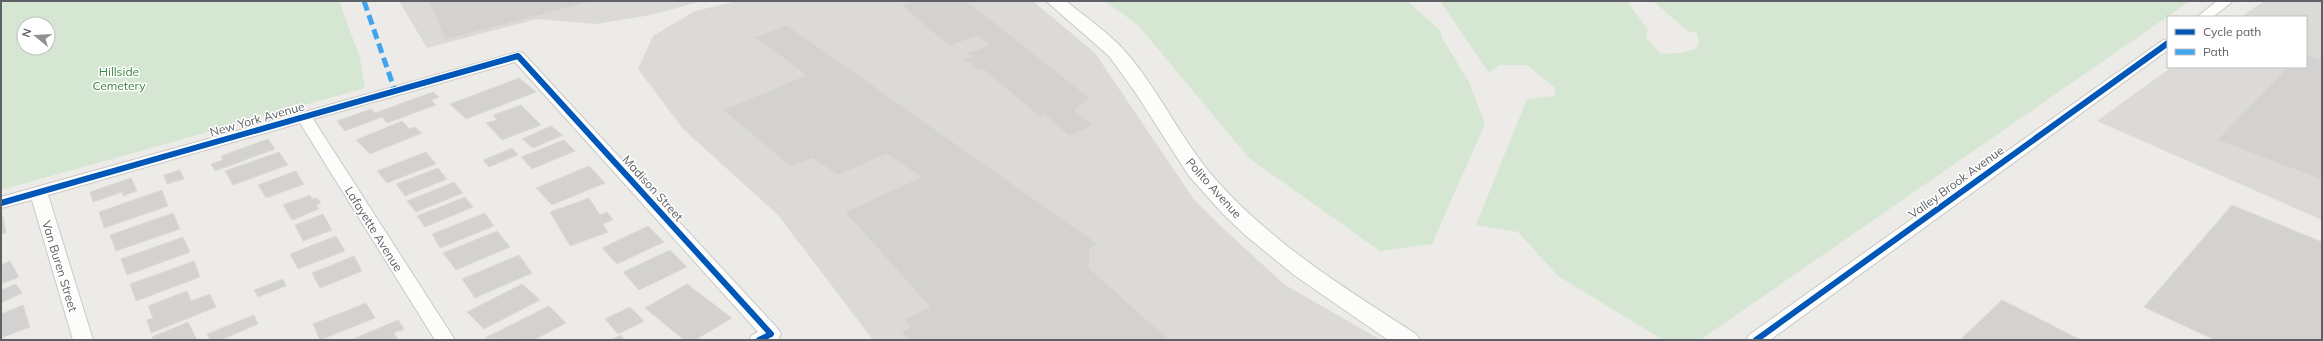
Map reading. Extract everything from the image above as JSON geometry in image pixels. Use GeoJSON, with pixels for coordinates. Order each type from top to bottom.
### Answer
{"type":"FeatureCollection","features":[{"type":"Feature","properties":{"kind":"street","name":"Polito Avenue"},"geometry":{"type":"LineString","coordinates":[[1055,1],[1098,35],[1122,59],[1139,82],[1180,149],[1209,186],[1246,224],[1304,271],[1346,302],[1407,340]]}},
{"type":"Feature","properties":{"kind":"street"},"geometry":{"type":"LineString","coordinates":[[2205,16],[2226,1]]}},
{"type":"Feature","properties":{"kind":"street","name":"Valley Brook Avenue"},"geometry":{"type":"LineString","coordinates":[[1756,340],[2167,44]]}},
{"type":"Feature","properties":{"kind":"street","name":"New York Avenue"},"geometry":{"type":"LineString","coordinates":[[1,203],[518,56]]}},
{"type":"Feature","properties":{"kind":"street","name":"Madison Street"},"geometry":{"type":"LineString","coordinates":[[518,56],[765,337]]}},
{"type":"Feature","properties":{"kind":"street","name":"Lafayette Avenue"},"geometry":{"type":"LineString","coordinates":[[304,117],[445,340]]}},
{"type":"Feature","properties":{"kind":"street","name":"Van Buren Street"},"geometry":{"type":"LineString","coordinates":[[38,192],[83,340]]}},
{"type":"Feature","properties":{"kind":"shaded area"},"geometry":{"type":"Polygon","coordinates":[[[399,1],[702,1],[651,15],[596,24],[537,19],[427,48],[399,1]]]}},
{"type":"Feature","properties":{"kind":"shaded area"},"geometry":{"type":"Polygon","coordinates":[[[738,1],[1033,1],[1095,53],[1195,201],[1285,285],[1381,340],[873,340],[778,215],[683,129],[638,69],[653,36],[695,11],[738,1]]]}},
{"type":"Feature","properties":{"kind":"shaded area"},"geometry":{"type":"Polygon","coordinates":[[[2264,1],[2322,1],[2322,220],[2097,121],[2171,68],[2307,68],[2307,16],[2242,16],[2264,1]]]}},
{"type":"Feature","properties":{"kind":"green space","name":"Hillside Cemetery"},"geometry":{"type":"Polygon","coordinates":[[[1,1],[339,1],[360,58],[365,88],[1,190],[1,1]]]}},
{"type":"Feature","properties":{"kind":"green space"},"geometry":{"type":"Polygon","coordinates":[[[1105,1],[1408,2],[1441,31],[1442,38],[1469,82],[1485,124],[1432,244],[1380,251],[1249,158],[1138,25],[1105,1]]]}},
{"type":"Feature","properties":{"kind":"green space"},"geometry":{"type":"Polygon","coordinates":[[[1440,1],[1627,1],[1648,30],[1646,38],[1661,54],[1679,53],[1696,49],[1699,44],[1697,33],[1688,31],[1653,1],[2190,1],[1700,340],[1663,340],[1558,276],[1518,232],[1476,225],[1527,99],[1554,96],[1555,88],[1527,65],[1500,65],[1489,73],[1440,1]]]}},
{"type":"Feature","properties":{"kind":"building"},"geometry":{"type":"Polygon","coordinates":[[[429,1],[594,1],[445,40],[429,1]]]}},
{"type":"Feature","properties":{"kind":"building"},"geometry":{"type":"Polygon","coordinates":[[[915,1],[967,1],[1090,98],[1074,110],[1092,124],[1088,128],[1069,136],[1045,115],[1040,117],[984,70],[979,71],[970,63],[961,61],[972,57],[967,53],[990,45],[978,36],[949,46],[901,5],[915,1]]]}},
{"type":"Feature","properties":{"kind":"building"},"geometry":{"type":"Polygon","coordinates":[[[787,25],[1098,244],[1090,248],[1089,268],[1169,340],[910,340],[901,332],[911,327],[904,319],[930,307],[845,212],[921,177],[887,154],[838,175],[812,158],[791,167],[723,110],[806,75],[755,37],[787,25]]]}},
{"type":"Feature","properties":{"kind":"building"},"geometry":{"type":"Polygon","coordinates":[[[2307,55],[2322,60],[2322,180],[2217,140],[2287,68],[2307,68],[2307,55]]]}},
{"type":"Feature","properties":{"kind":"building"},"geometry":{"type":"Polygon","coordinates":[[[519,78],[536,92],[466,119],[450,104],[519,78]]]}},
{"type":"Feature","properties":{"kind":"building"},"geometry":{"type":"Polygon","coordinates":[[[433,92],[439,97],[431,100],[436,105],[387,123],[382,117],[345,131],[337,121],[371,109],[375,113],[433,92]]]}},
{"type":"Feature","properties":{"kind":"building"},"geometry":{"type":"Polygon","coordinates":[[[521,105],[541,125],[502,140],[486,123],[497,120],[493,115],[521,105]]]}},
{"type":"Feature","properties":{"kind":"building"},"geometry":{"type":"Polygon","coordinates":[[[402,121],[410,129],[415,127],[422,133],[370,154],[356,140],[402,121]]]}},
{"type":"Feature","properties":{"kind":"building"},"geometry":{"type":"Polygon","coordinates":[[[551,126],[563,135],[533,148],[522,139],[551,126]]]}},
{"type":"Feature","properties":{"kind":"building"},"geometry":{"type":"Polygon","coordinates":[[[268,139],[275,149],[215,171],[211,164],[223,160],[221,156],[268,139]]]}},
{"type":"Feature","properties":{"kind":"building"},"geometry":{"type":"Polygon","coordinates":[[[564,140],[575,151],[532,169],[521,157],[564,140]]]}},
{"type":"Feature","properties":{"kind":"building"},"geometry":{"type":"Polygon","coordinates":[[[512,148],[518,155],[489,167],[483,160],[512,148]]]}},
{"type":"Feature","properties":{"kind":"building"},"geometry":{"type":"Polygon","coordinates":[[[279,152],[288,165],[233,185],[225,171],[279,152]]]}},
{"type":"Feature","properties":{"kind":"building"},"geometry":{"type":"Polygon","coordinates":[[[426,152],[436,164],[387,183],[377,171],[426,152]]]}},
{"type":"Feature","properties":{"kind":"building"},"geometry":{"type":"Polygon","coordinates":[[[589,166],[605,183],[552,205],[536,188],[589,166]]]}},
{"type":"Feature","properties":{"kind":"building"},"geometry":{"type":"Polygon","coordinates":[[[438,168],[447,179],[405,196],[396,184],[438,168]]]}},
{"type":"Feature","properties":{"kind":"building"},"geometry":{"type":"Polygon","coordinates":[[[180,170],[184,179],[167,184],[164,175],[180,170]]]}},
{"type":"Feature","properties":{"kind":"building"},"geometry":{"type":"Polygon","coordinates":[[[296,171],[304,184],[266,198],[258,185],[296,171]]]}},
{"type":"Feature","properties":{"kind":"building"},"geometry":{"type":"Polygon","coordinates":[[[131,178],[137,191],[123,196],[122,192],[93,202],[90,192],[131,178]]]}},
{"type":"Feature","properties":{"kind":"building"},"geometry":{"type":"Polygon","coordinates":[[[454,182],[463,193],[416,212],[407,201],[454,182]]]}},
{"type":"Feature","properties":{"kind":"building"},"geometry":{"type":"Polygon","coordinates":[[[162,190],[168,206],[104,228],[99,212],[162,190]]]}},
{"type":"Feature","properties":{"kind":"building"},"geometry":{"type":"Polygon","coordinates":[[[310,195],[312,199],[317,198],[321,203],[316,205],[319,209],[292,220],[283,205],[310,195]]]}},
{"type":"Feature","properties":{"kind":"building"},"geometry":{"type":"Polygon","coordinates":[[[465,197],[473,207],[425,227],[417,216],[465,197]]]}},
{"type":"Feature","properties":{"kind":"building"},"geometry":{"type":"Polygon","coordinates":[[[589,198],[600,215],[607,212],[613,220],[603,224],[608,232],[570,246],[550,212],[589,198]]]}},
{"type":"Feature","properties":{"kind":"building"},"geometry":{"type":"Polygon","coordinates":[[[2232,205],[2322,242],[2322,340],[2215,340],[2144,307],[2232,205]]]}},
{"type":"Feature","properties":{"kind":"building"},"geometry":{"type":"Polygon","coordinates":[[[173,213],[180,229],[116,251],[110,235],[173,213]]]}},
{"type":"Feature","properties":{"kind":"building"},"geometry":{"type":"Polygon","coordinates":[[[485,213],[494,226],[440,248],[432,234],[485,213]]]}},
{"type":"Feature","properties":{"kind":"building"},"geometry":{"type":"Polygon","coordinates":[[[323,214],[332,230],[303,241],[295,225],[323,214]]]}},
{"type":"Feature","properties":{"kind":"building"},"geometry":{"type":"Polygon","coordinates":[[[3,217],[6,233],[1,234],[1,218],[3,217]]]}},
{"type":"Feature","properties":{"kind":"building"},"geometry":{"type":"Polygon","coordinates":[[[648,226],[664,242],[617,264],[602,248],[648,226]]]}},
{"type":"Feature","properties":{"kind":"building"},"geometry":{"type":"Polygon","coordinates":[[[497,231],[510,247],[456,270],[443,253],[497,231]]]}},
{"type":"Feature","properties":{"kind":"building"},"geometry":{"type":"Polygon","coordinates":[[[336,236],[345,251],[298,269],[290,254],[336,236]]]}},
{"type":"Feature","properties":{"kind":"building"},"geometry":{"type":"Polygon","coordinates":[[[183,237],[190,252],[127,275],[121,259],[183,237]]]}},
{"type":"Feature","properties":{"kind":"building"},"geometry":{"type":"Polygon","coordinates":[[[670,250],[687,267],[639,290],[623,272],[670,250]]]}},
{"type":"Feature","properties":{"kind":"building"},"geometry":{"type":"Polygon","coordinates":[[[519,255],[532,273],[475,298],[462,279],[519,255]]]}},
{"type":"Feature","properties":{"kind":"building"},"geometry":{"type":"Polygon","coordinates":[[[354,256],[362,271],[320,288],[312,273],[354,256]]]}},
{"type":"Feature","properties":{"kind":"building"},"geometry":{"type":"Polygon","coordinates":[[[10,261],[19,277],[1,284],[1,265],[10,261]]]}},
{"type":"Feature","properties":{"kind":"building"},"geometry":{"type":"Polygon","coordinates":[[[194,261],[200,277],[136,301],[130,284],[194,261]]]}},
{"type":"Feature","properties":{"kind":"building"},"geometry":{"type":"Polygon","coordinates":[[[283,279],[286,286],[258,297],[254,290],[283,279]]]}},
{"type":"Feature","properties":{"kind":"building"},"geometry":{"type":"Polygon","coordinates":[[[16,284],[22,293],[1,303],[1,290],[16,284]]]}},
{"type":"Feature","properties":{"kind":"building"},"geometry":{"type":"Polygon","coordinates":[[[522,284],[540,300],[484,329],[467,312],[522,284]]]}},
{"type":"Feature","properties":{"kind":"building"},"geometry":{"type":"Polygon","coordinates":[[[687,284],[732,318],[695,340],[684,340],[645,308],[687,284]]]}},
{"type":"Feature","properties":{"kind":"building"},"geometry":{"type":"Polygon","coordinates":[[[187,291],[191,301],[210,294],[216,307],[151,333],[147,320],[153,318],[148,306],[187,291]]]}},
{"type":"Feature","properties":{"kind":"building"},"geometry":{"type":"Polygon","coordinates":[[[2002,300],[2081,340],[1960,340],[2002,300]]]}},
{"type":"Feature","properties":{"kind":"building"},"geometry":{"type":"Polygon","coordinates":[[[366,303],[375,318],[320,340],[313,324],[366,303]]]}},
{"type":"Feature","properties":{"kind":"building"},"geometry":{"type":"Polygon","coordinates":[[[23,305],[30,327],[1,338],[1,314],[23,305]]]}},
{"type":"Feature","properties":{"kind":"building"},"geometry":{"type":"Polygon","coordinates":[[[549,306],[566,323],[534,340],[485,338],[549,306]]]}},
{"type":"Feature","properties":{"kind":"building"},"geometry":{"type":"Polygon","coordinates":[[[630,307],[644,321],[618,334],[605,319],[630,307]]]}},
{"type":"Feature","properties":{"kind":"building"},"geometry":{"type":"Polygon","coordinates":[[[254,315],[258,324],[221,340],[210,340],[207,334],[254,315]]]}},
{"type":"Feature","properties":{"kind":"building"},"geometry":{"type":"Polygon","coordinates":[[[398,320],[404,329],[394,333],[398,340],[351,340],[398,320]]]}},
{"type":"Feature","properties":{"kind":"building"},"geometry":{"type":"Polygon","coordinates":[[[188,322],[197,340],[153,340],[152,337],[188,322]]]}},
{"type":"Feature","properties":{"kind":"building"},"geometry":{"type":"Polygon","coordinates":[[[621,335],[624,340],[610,340],[621,335]]]}},
{"type":"Feature","properties":{"kind":"marked path"},"geometry":{"type":"LineString","coordinates":[[364,1],[395,91]]}},
{"type":"Feature","properties":{"kind":"cycle path"},"geometry":{"type":"LineString","coordinates":[[1756,340],[2167,44]]}},
{"type":"Feature","properties":{"kind":"cycle path"},"geometry":{"type":"LineString","coordinates":[[1,203],[518,56],[771,334],[759,340]]}}]}
